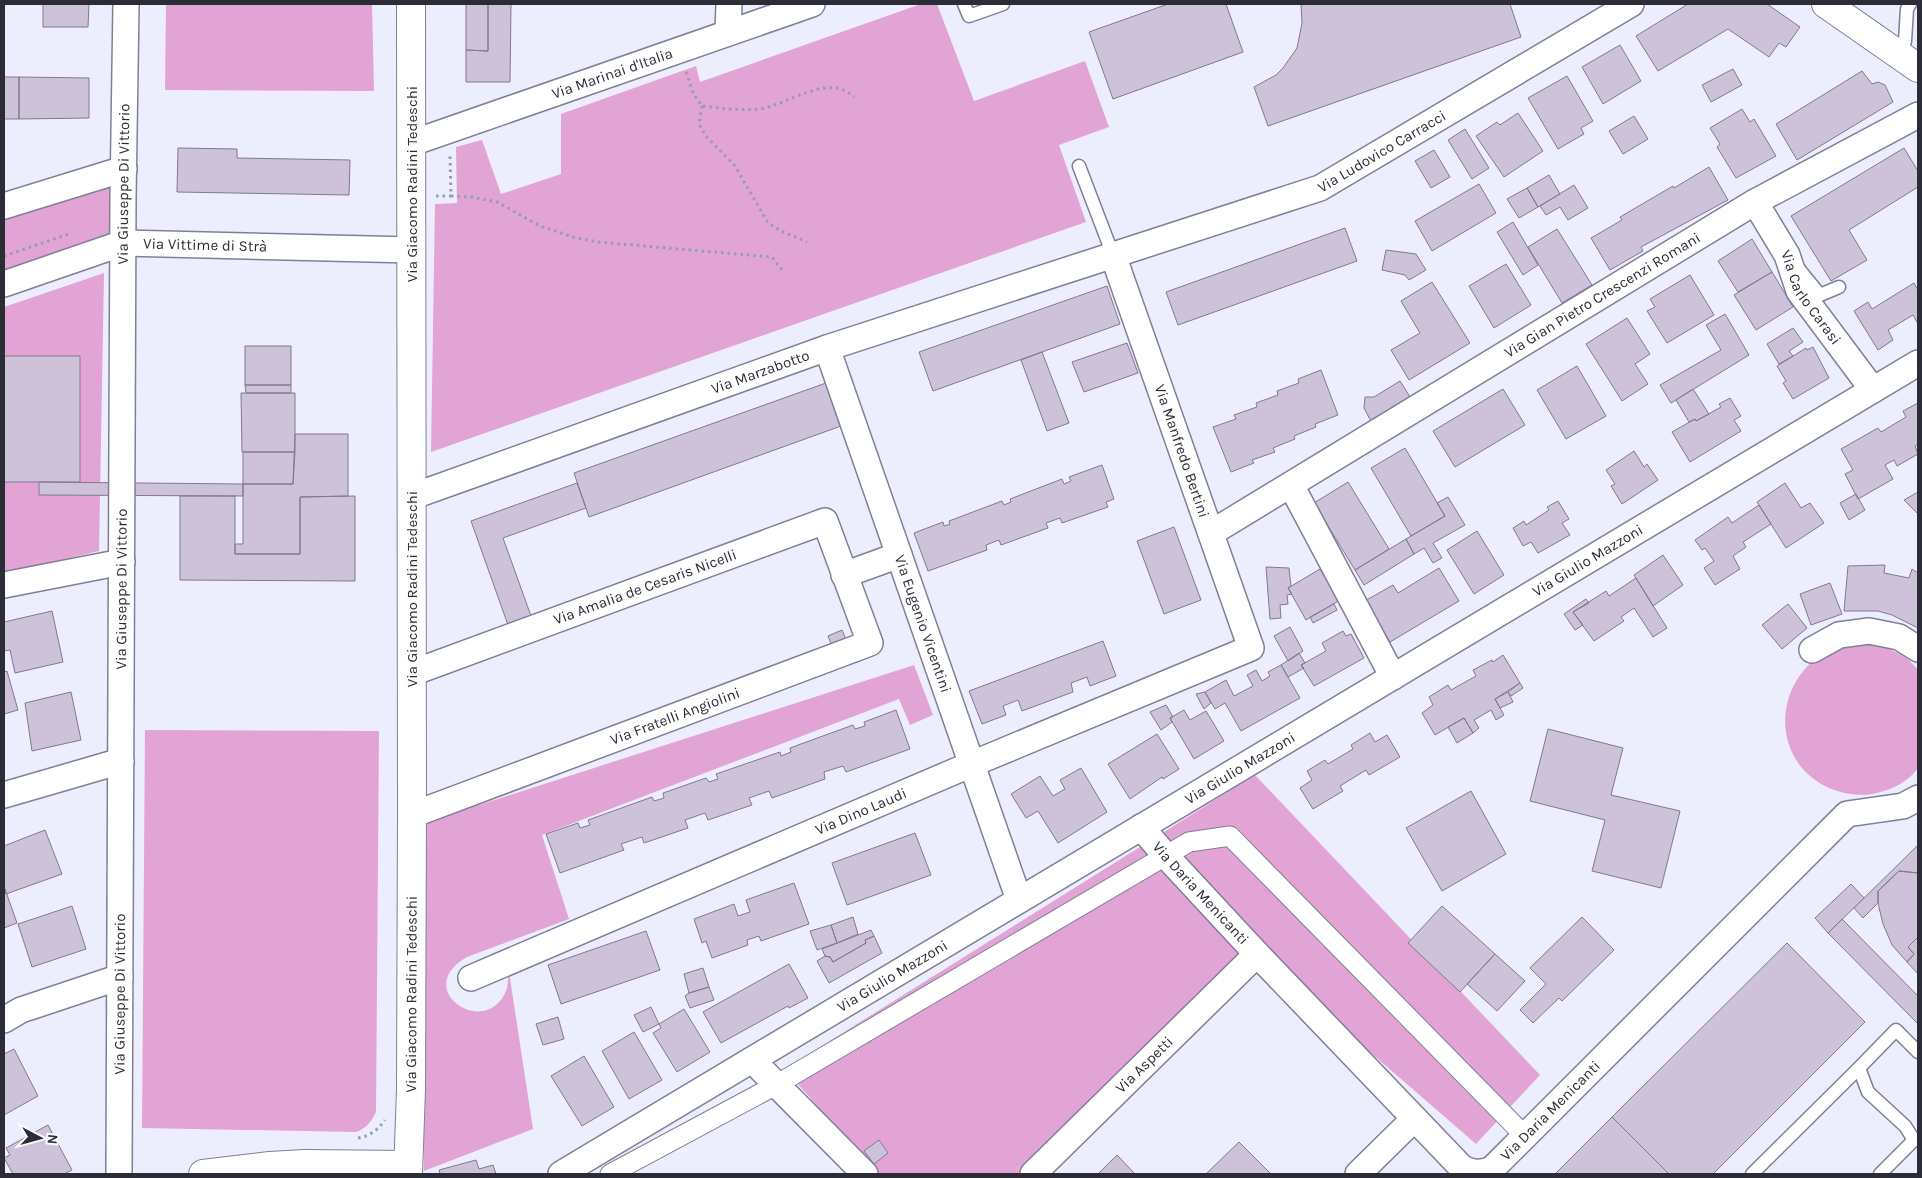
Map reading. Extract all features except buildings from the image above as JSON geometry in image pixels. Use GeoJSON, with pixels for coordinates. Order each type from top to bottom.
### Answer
{"type":"FeatureCollection","features":[{"type":"Feature","properties":{"kind":"main road","name":"Via Giacomo Radini Tedeschi"},"geometry":{"type":"LineString","coordinates":[[408,1169],[411,1089],[412,815],[411,4]]}},
{"type":"Feature","properties":{"kind":"main road"},"geometry":{"type":"LineString","coordinates":[[1826,4],[1909,62]]}},
{"type":"Feature","properties":{"kind":"main road"},"geometry":{"type":"LineString","coordinates":[[203,1174],[279,1165],[408,1169]]}},
{"type":"Feature","properties":{"kind":"street","name":"Via Giuseppe Di Vittorio"},"geometry":{"type":"LineString","coordinates":[[119,1174],[123,243],[126,4]]}},
{"type":"Feature","properties":{"kind":"street"},"geometry":{"type":"LineString","coordinates":[[728,32],[729,4]]}},
{"type":"Feature","properties":{"kind":"street","name":"Via Marinai d'Italia"},"geometry":{"type":"LineString","coordinates":[[412,143],[812,4]]}},
{"type":"Feature","properties":{"kind":"street","name":"Via Ludovico Carracci"},"geometry":{"type":"LineString","coordinates":[[1113,255],[1320,188],[1631,4]]}},
{"type":"Feature","properties":{"kind":"street","name":"Via Gian Pietro Crescenzi Romani"},"geometry":{"type":"LineString","coordinates":[[1211,533],[1755,202],[1918,115]]}},
{"type":"Feature","properties":{"kind":"street"},"geometry":{"type":"LineString","coordinates":[[4,206],[124,169]]}},
{"type":"Feature","properties":{"kind":"street","name":"Via Carlo Carasi"},"geometry":{"type":"LineString","coordinates":[[1755,202],[1787,256],[1799,291],[1873,390]]}},
{"type":"Feature","properties":{"kind":"street","name":"Via Vittime di Strà"},"geometry":{"type":"LineString","coordinates":[[4,284],[123,243],[412,250]]}},
{"type":"Feature","properties":{"kind":"street","name":"Via Marzabotto"},"geometry":{"type":"LineString","coordinates":[[411,497],[827,348],[1113,255]]}},
{"type":"Feature","properties":{"kind":"street","name":"Via Manfredo Bertini"},"geometry":{"type":"LineString","coordinates":[[1113,255],[1251,648]]}},
{"type":"Feature","properties":{"kind":"street","name":"Via Eugenio Vicentini"},"geometry":{"type":"LineString","coordinates":[[827,348],[1019,900]]}},
{"type":"Feature","properties":{"kind":"street","name":"Via Giulio Mazzoni"},"geometry":{"type":"LineString","coordinates":[[562,1174],[1918,363]]}},
{"type":"Feature","properties":{"kind":"street"},"geometry":{"type":"LineString","coordinates":[[1291,484],[1393,677]]}},
{"type":"Feature","properties":{"kind":"street","name":"Via Amalia de Cesaris Nicelli"},"geometry":{"type":"LineString","coordinates":[[412,673],[825,521],[844,575]]}},
{"type":"Feature","properties":{"kind":"street"},"geometry":{"type":"LineString","coordinates":[[844,575],[899,555]]}},
{"type":"Feature","properties":{"kind":"street"},"geometry":{"type":"LineString","coordinates":[[4,585],[122,562]]}},
{"type":"Feature","properties":{"kind":"street","name":"Via Fratelli Angiolini"},"geometry":{"type":"LineString","coordinates":[[412,815],[870,643],[844,575]]}},
{"type":"Feature","properties":{"kind":"street"},"geometry":{"type":"LineString","coordinates":[[1812,650],[1839,635],[1869,631],[1899,637],[1918,649]]}},
{"type":"Feature","properties":{"kind":"street","name":"Via Dino Laudi"},"geometry":{"type":"LineString","coordinates":[[471,978],[972,764],[1251,648]]}},
{"type":"Feature","properties":{"kind":"street"},"geometry":{"type":"LineString","coordinates":[[4,795],[121,761]]}},
{"type":"Feature","properties":{"kind":"street","name":"Via Daria Menicanti"},"geometry":{"type":"LineString","coordinates":[[1141,828],[1257,954],[1462,1168],[1469,1172],[1482,1173],[1492,1169],[1847,814],[1903,806],[1918,798]]}},
{"type":"Feature","properties":{"kind":"street"},"geometry":{"type":"LineString","coordinates":[[610,1174],[776,1085],[1189,842],[1230,836],[1525,1136]]}},
{"type":"Feature","properties":{"kind":"street","name":"Via Aspetti"},"geometry":{"type":"LineString","coordinates":[[1033,1174],[1257,954]]}},
{"type":"Feature","properties":{"kind":"street"},"geometry":{"type":"LineString","coordinates":[[4,1020],[21,1010],[120,977]]}},
{"type":"Feature","properties":{"kind":"street"},"geometry":{"type":"LineString","coordinates":[[752,1060],[865,1174]]}},
{"type":"Feature","properties":{"kind":"street"},"geometry":{"type":"LineString","coordinates":[[1358,1174],[1414,1119]]}},
{"type":"Feature","properties":{"kind":"lane"},"geometry":{"type":"LineString","coordinates":[[964,4],[969,16],[1003,4]]}},
{"type":"Feature","properties":{"kind":"lane"},"geometry":{"type":"LineString","coordinates":[[1909,62],[1905,41],[1907,9],[1910,4]]}},
{"type":"Feature","properties":{"kind":"lane"},"geometry":{"type":"LineString","coordinates":[[1079,166],[1113,255]]}},
{"type":"Feature","properties":{"kind":"lane"},"geometry":{"type":"LineString","coordinates":[[1787,256],[1820,295],[1839,287]]}},
{"type":"Feature","properties":{"kind":"lane"},"geometry":{"type":"LineString","coordinates":[[1752,1174],[1896,1030],[1918,1052]]}},
{"type":"Feature","properties":{"kind":"lane"},"geometry":{"type":"LineString","coordinates":[[1859,1068],[1868,1092],[1905,1126],[1914,1140],[1880,1174]]}},
{"type":"Feature","properties":{"kind":"path"},"geometry":{"type":"LineString","coordinates":[[685,70],[693,93],[702,106],[698,124],[706,136],[735,166],[768,223],[807,242]]}},
{"type":"Feature","properties":{"kind":"path"},"geometry":{"type":"LineString","coordinates":[[702,106],[734,110],[761,109],[828,88],[847,91],[854,97]]}},
{"type":"Feature","properties":{"kind":"path"},"geometry":{"type":"LineString","coordinates":[[450,147],[451,196]]}},
{"type":"Feature","properties":{"kind":"path"},"geometry":{"type":"LineString","coordinates":[[435,196],[472,197],[497,202],[540,226],[573,237],[598,242],[772,257],[782,270]]}},
{"type":"Feature","properties":{"kind":"path"},"geometry":{"type":"LineString","coordinates":[[4,256],[76,232]]}},
{"type":"Feature","properties":{"kind":"shaded area"},"geometry":{"type":"Polygon","coordinates":[[[166,4],[372,4],[374,91],[165,90],[166,4]]]}},
{"type":"Feature","properties":{"kind":"shaded area"},"geometry":{"type":"Polygon","coordinates":[[[921,4],[937,4],[974,101],[1085,61],[1109,127],[1059,145],[1086,222],[431,452],[435,204],[457,203],[456,147],[482,140],[501,194],[561,174],[561,114],[696,66],[700,82],[921,4]]]}},
{"type":"Feature","properties":{"kind":"shaded area"},"geometry":{"type":"Polygon","coordinates":[[[114,182],[115,236],[4,274],[4,213],[114,182]]]}},
{"type":"Feature","properties":{"kind":"shaded area"},"geometry":{"type":"Polygon","coordinates":[[[104,273],[99,551],[4,574],[4,307],[104,273]]]}},
{"type":"Feature","properties":{"kind":"shaded area"},"geometry":{"type":"Polygon","coordinates":[[[1868,642],[1902,655],[1918,670],[1918,768],[1905,781],[1894,787],[1877,793],[1858,795],[1829,788],[1808,774],[1794,756],[1786,735],[1786,713],[1791,692],[1802,672],[1819,656],[1845,644],[1868,642]]]}},
{"type":"Feature","properties":{"kind":"shaded area"},"geometry":{"type":"Polygon","coordinates":[[[914,665],[933,715],[910,725],[899,699],[542,835],[569,919],[467,957],[451,970],[446,983],[449,996],[458,1005],[471,1011],[485,1011],[498,1004],[507,988],[509,972],[533,1129],[424,1171],[423,823],[914,665]]]}},
{"type":"Feature","properties":{"kind":"shaded area"},"geometry":{"type":"Polygon","coordinates":[[[145,730],[379,731],[376,1112],[363,1129],[356,1132],[142,1128],[145,730]]]}},
{"type":"Feature","properties":{"kind":"shaded area"},"geometry":{"type":"Polygon","coordinates":[[[1255,775],[1540,1075],[1476,1144],[1257,954],[1033,1174],[876,1174],[785,1069],[1255,775]]]}}]}
